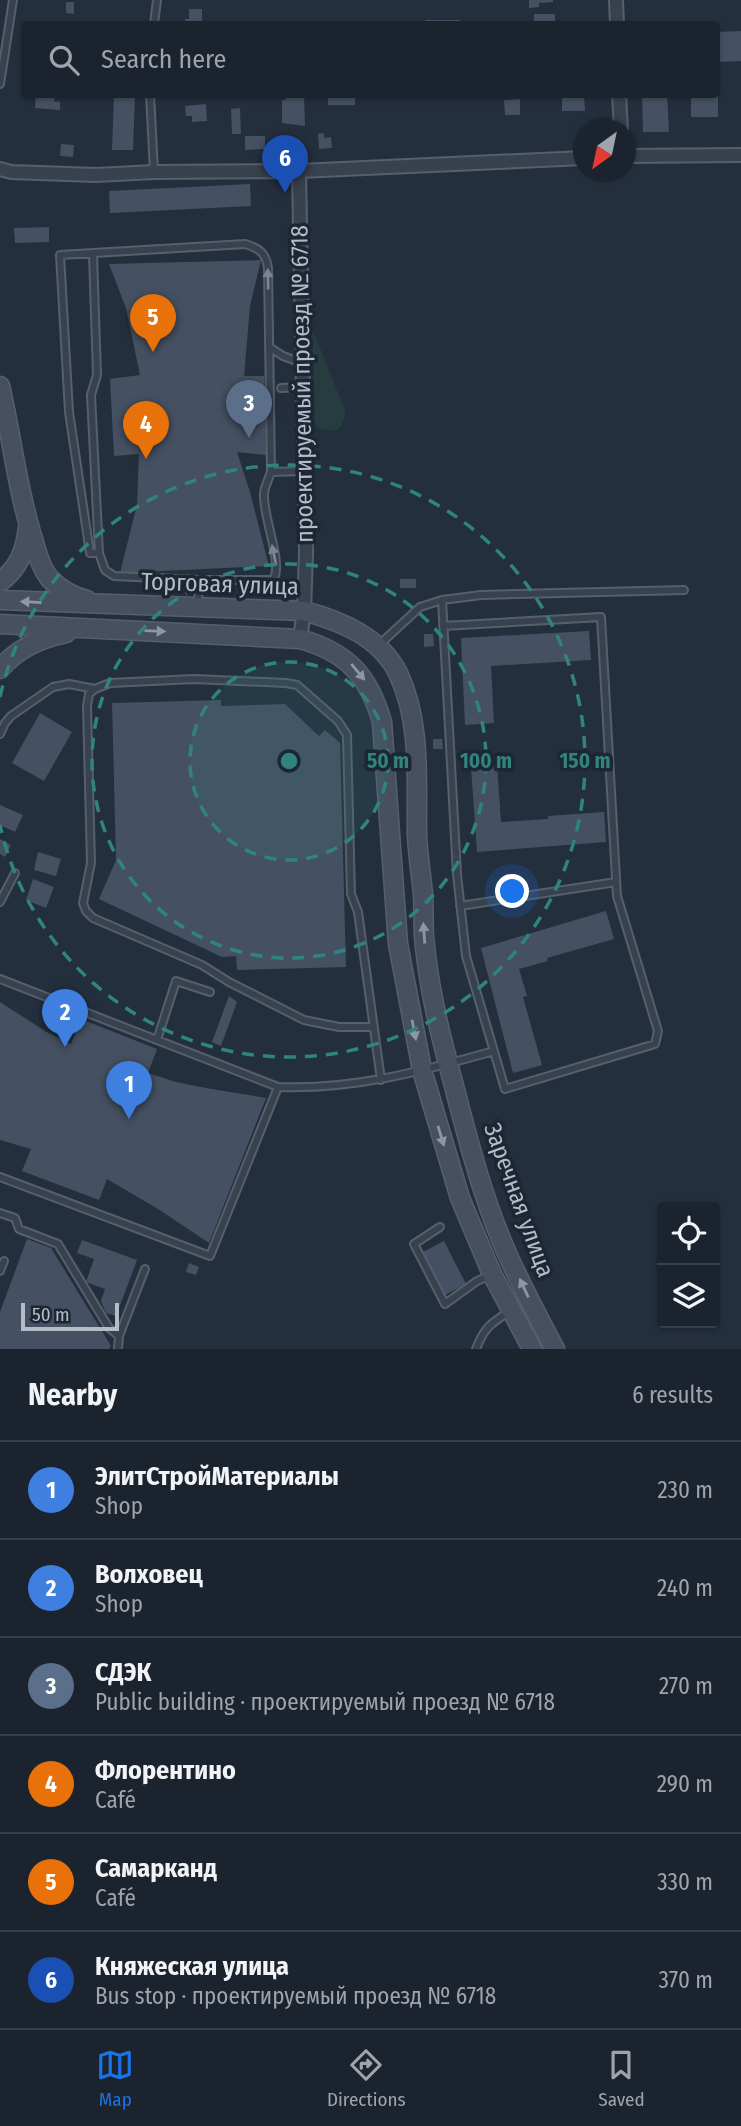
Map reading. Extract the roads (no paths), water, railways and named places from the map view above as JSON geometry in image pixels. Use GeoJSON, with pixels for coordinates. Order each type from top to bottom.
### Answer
{"type":"FeatureCollection","features":[{"type":"Feature","properties":{"kind":"street"},"geometry":{"type":"LineString","coordinates":[[616,0],[617,21]]}},
{"type":"Feature","properties":{"kind":"street"},"geometry":{"type":"LineString","coordinates":[[619,98],[620,119]]}},
{"type":"Feature","properties":{"kind":"street"},"geometry":{"type":"LineString","coordinates":[[636,156],[741,155]]}},
{"type":"Feature","properties":{"kind":"street"},"geometry":{"type":"LineString","coordinates":[[0,169],[93,179],[155,172],[299,171],[573,158]]}},
{"type":"Feature","properties":{"kind":"street","name":"проектируемый проезд № 6718"},"geometry":{"type":"LineString","coordinates":[[299,171],[306,552],[300,639]]}},
{"type":"Feature","properties":{"kind":"street"},"geometry":{"type":"LineString","coordinates":[[0,386],[13,457],[41,565],[60,587],[78,598],[111,605]]}},
{"type":"Feature","properties":{"kind":"street"},"geometry":{"type":"LineString","coordinates":[[0,430],[13,457]]}},
{"type":"Feature","properties":{"kind":"street"},"geometry":{"type":"LineString","coordinates":[[0,582],[21,558],[29,525]]}},
{"type":"Feature","properties":{"kind":"street","name":"Торговая улица"},"geometry":{"type":"LineString","coordinates":[[0,600],[303,611],[335,620],[377,646],[397,672],[412,714],[424,935],[432,1000],[448,1064]]}},
{"type":"Feature","properties":{"kind":"street","name":"Торговая улица"},"geometry":{"type":"LineString","coordinates":[[0,624],[300,639],[335,652],[349,662],[365,680],[382,722],[398,944],[422,1070]]}},
{"type":"Feature","properties":{"kind":"street"},"geometry":{"type":"LineString","coordinates":[[0,669],[25,647],[40,639],[87,629]]}},
{"type":"Feature","properties":{"kind":"street","name":"Заречная улица"},"geometry":{"type":"LineString","coordinates":[[448,1064],[483,1190],[495,1222],[529,1300],[555,1349]]}},
{"type":"Feature","properties":{"kind":"street","name":"Заречная улица"},"geometry":{"type":"LineString","coordinates":[[422,1070],[460,1198],[492,1274],[532,1349]]}},
{"type":"Feature","properties":{"kind":"lane"},"geometry":{"type":"LineString","coordinates":[[0,84],[13,0]]}},
{"type":"Feature","properties":{"kind":"lane"},"geometry":{"type":"LineString","coordinates":[[154,21],[157,0]]}},
{"type":"Feature","properties":{"kind":"lane"},"geometry":{"type":"LineString","coordinates":[[150,98],[155,172]]}},
{"type":"Feature","properties":{"kind":"lane"},"geometry":{"type":"LineString","coordinates":[[93,255],[97,375],[91,395],[99,553],[105,570],[114,576],[199,580],[275,579],[277,573],[264,493],[271,472],[268,268],[264,254],[245,244],[60,255],[69,412],[90,553],[99,553]]}},
{"type":"Feature","properties":{"kind":"lane"},"geometry":{"type":"LineString","coordinates":[[269,347],[302,363]]}},
{"type":"Feature","properties":{"kind":"lane"},"geometry":{"type":"LineString","coordinates":[[281,388],[302,387]]}},
{"type":"Feature","properties":{"kind":"lane"},"geometry":{"type":"LineString","coordinates":[[271,472],[304,471]]}},
{"type":"Feature","properties":{"kind":"lane"},"geometry":{"type":"LineString","coordinates":[[198,606],[199,580]]}},
{"type":"Feature","properties":{"kind":"lane"},"geometry":{"type":"LineString","coordinates":[[377,646],[420,607],[442,600],[481,594],[684,590]]}},
{"type":"Feature","properties":{"kind":"lane"},"geometry":{"type":"LineString","coordinates":[[442,600],[443,626],[456,860],[466,956],[505,1088],[655,1044],[658,1031],[617,896],[601,617],[443,626]]}},
{"type":"Feature","properties":{"kind":"lane"},"geometry":{"type":"LineString","coordinates":[[374,1027],[339,1027],[304,1020],[229,982],[202,965],[93,918],[86,911],[83,895],[91,863],[87,706],[89,694],[95,688],[110,683],[194,680],[286,683],[297,685],[338,721],[347,735],[351,894],[359,912],[381,1080]]}},
{"type":"Feature","properties":{"kind":"lane"},"geometry":{"type":"LineString","coordinates":[[0,734],[12,716],[53,687],[69,684],[95,688]]}},
{"type":"Feature","properties":{"kind":"lane"},"geometry":{"type":"LineString","coordinates":[[0,902],[15,873]]}},
{"type":"Feature","properties":{"kind":"lane"},"geometry":{"type":"LineString","coordinates":[[460,906],[616,882]]}},
{"type":"Feature","properties":{"kind":"lane"},"geometry":{"type":"LineString","coordinates":[[0,979],[278,1087],[321,1087],[381,1080],[494,1051]]}},
{"type":"Feature","properties":{"kind":"lane"},"geometry":{"type":"LineString","coordinates":[[157,1040],[176,981],[211,992]]}},
{"type":"Feature","properties":{"kind":"lane"},"geometry":{"type":"LineString","coordinates":[[0,1177],[211,1256],[278,1087]]}},
{"type":"Feature","properties":{"kind":"lane"},"geometry":{"type":"LineString","coordinates":[[0,1213],[15,1219],[19,1229],[58,1244],[109,1328],[119,1336]]}},
{"type":"Feature","properties":{"kind":"lane"},"geometry":{"type":"LineString","coordinates":[[440,1227],[414,1244],[445,1304],[477,1281],[492,1274]]}},
{"type":"Feature","properties":{"kind":"lane"},"geometry":{"type":"LineString","coordinates":[[0,1271],[4,1261]]}},
{"type":"Feature","properties":{"kind":"lane"},"geometry":{"type":"LineString","coordinates":[[118,1349],[119,1336],[145,1269]]}},
{"type":"Feature","properties":{"kind":"lane"},"geometry":{"type":"LineString","coordinates":[[476,1349],[482,1334],[491,1323],[511,1310]]}},
{"type":"Feature","properties":{"kind":"place","name":"Княжеская улица"},"geometry":{"type":"Point","coordinates":[285,193]}},
{"type":"Feature","properties":{"kind":"place","name":"Самарканд"},"geometry":{"type":"Point","coordinates":[153,352]}},
{"type":"Feature","properties":{"kind":"place","name":"СДЭК"},"geometry":{"type":"Point","coordinates":[249,438]}},
{"type":"Feature","properties":{"kind":"place","name":"Флорентино"},"geometry":{"type":"Point","coordinates":[146,459]}},
{"type":"Feature","properties":{"kind":"place","name":"Волховец"},"geometry":{"type":"Point","coordinates":[65,1047]}},
{"type":"Feature","properties":{"kind":"place","name":"ЭлитСтройМатериалы"},"geometry":{"type":"Point","coordinates":[129,1119]}}]}
